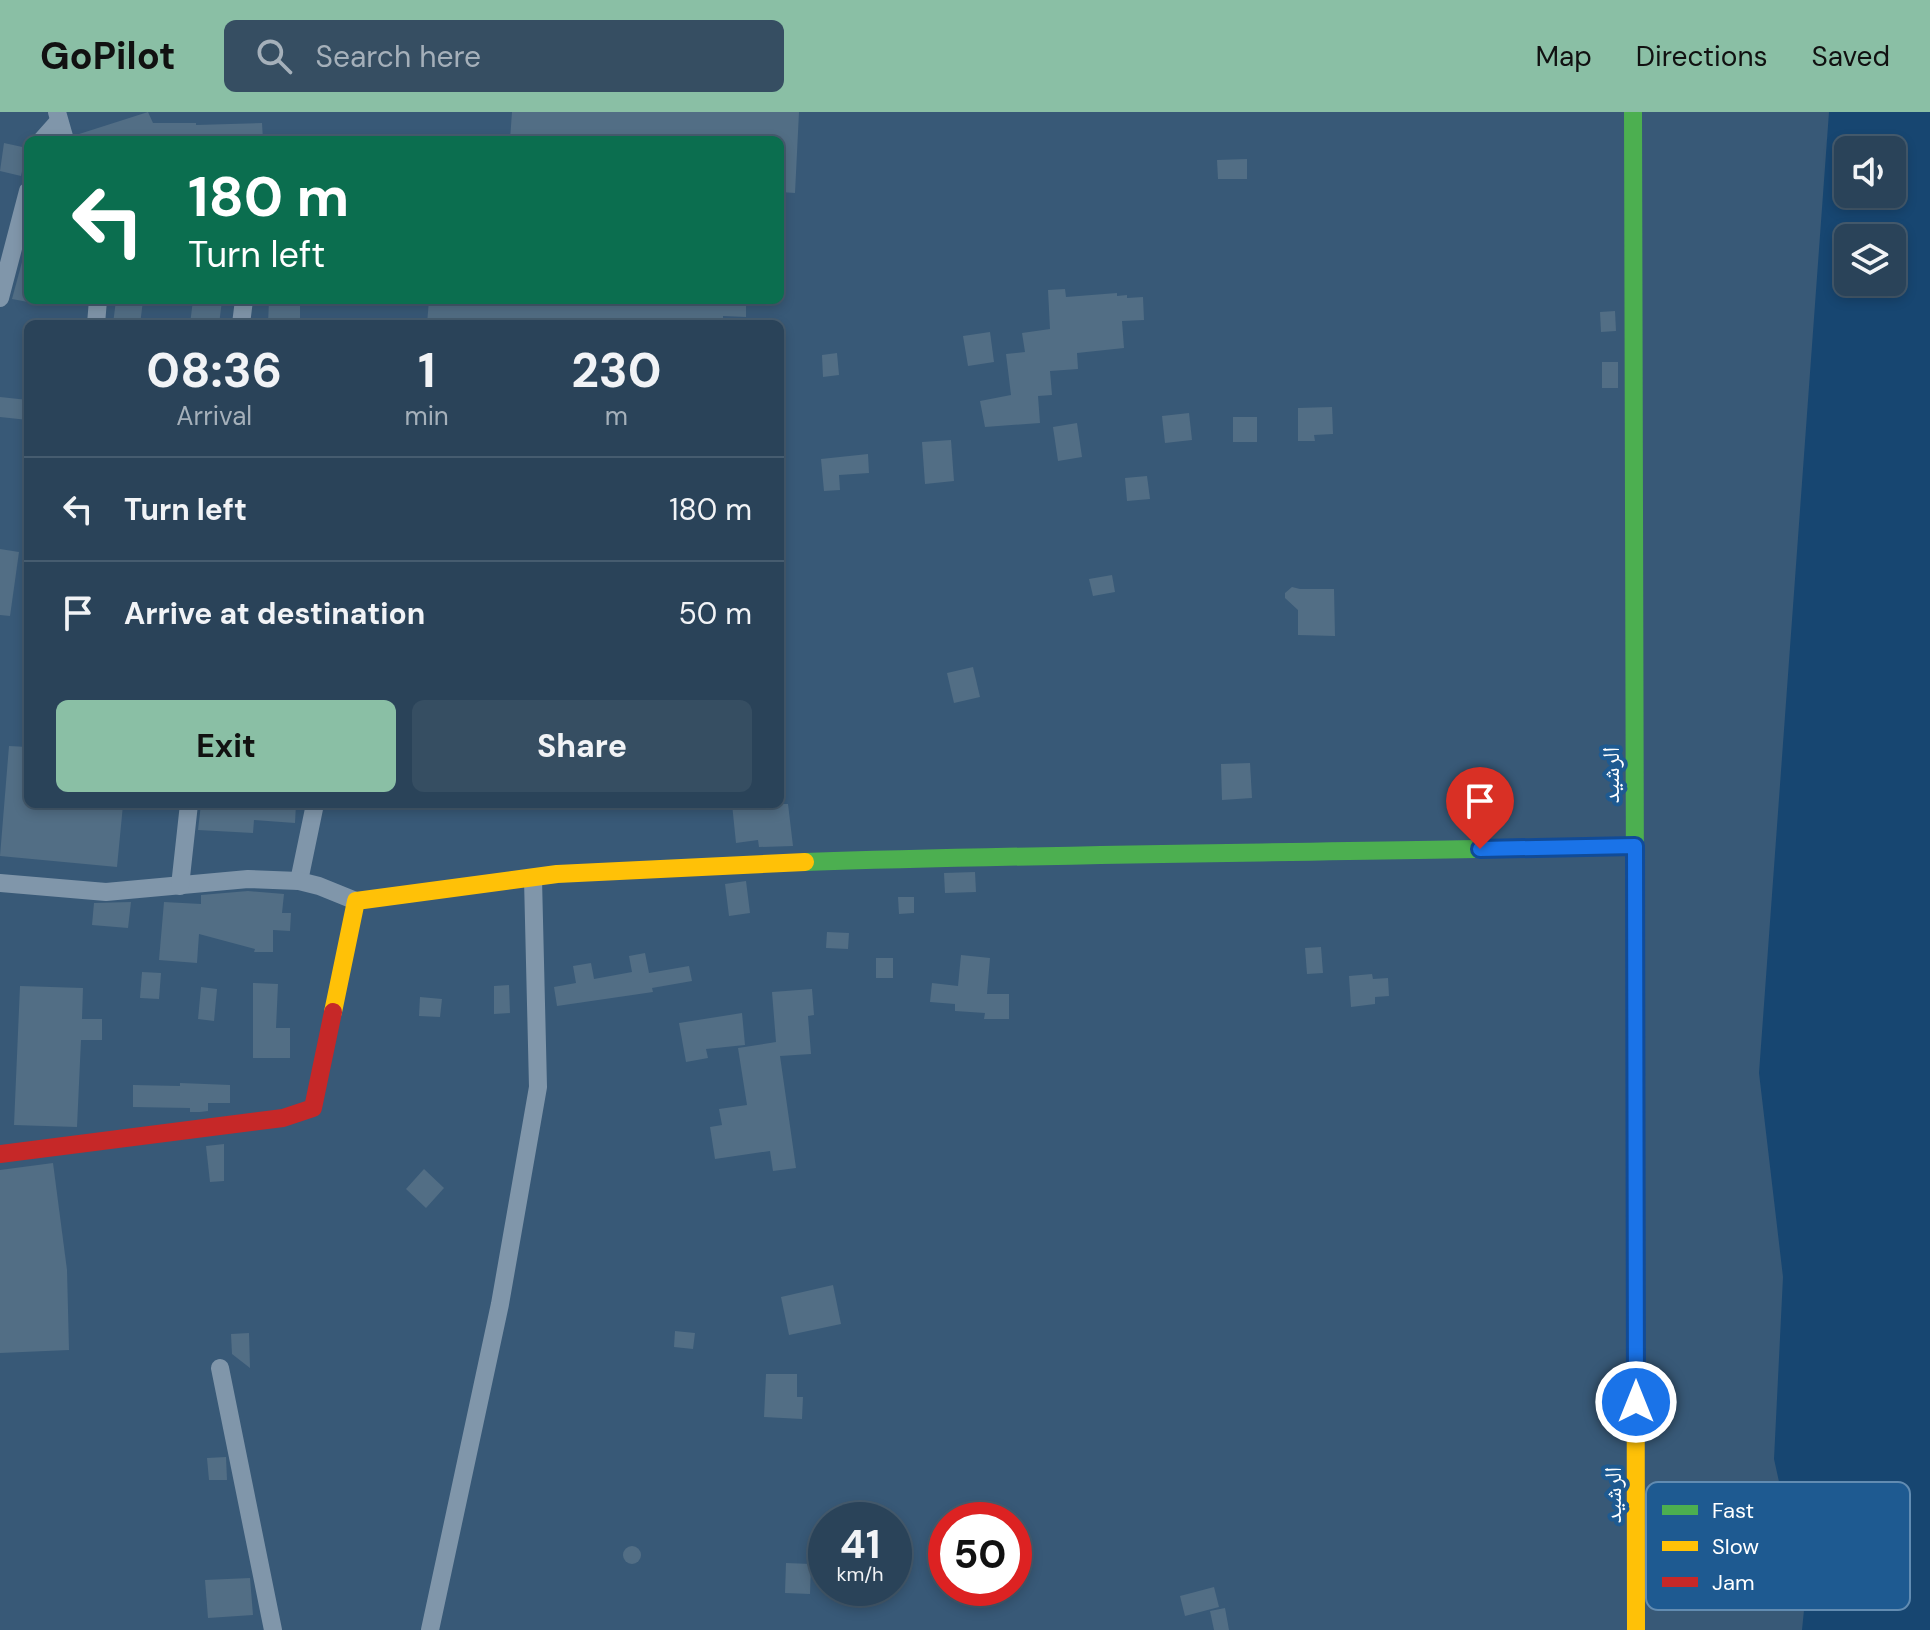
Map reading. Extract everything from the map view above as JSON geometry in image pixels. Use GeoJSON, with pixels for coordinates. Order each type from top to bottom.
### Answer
{"type":"FeatureCollection","features":[{"type":"Feature","properties":{"kind":"street","name":"الرشيد"},"geometry":{"type":"LineString","coordinates":[[1633,112],[1636,1630]]}},
{"type":"Feature","properties":{"kind":"street"},"geometry":{"type":"LineString","coordinates":[[0,298],[24,206]]}},
{"type":"Feature","properties":{"kind":"street"},"geometry":{"type":"LineString","coordinates":[[180,886],[189,808]]}},
{"type":"Feature","properties":{"kind":"street"},"geometry":{"type":"LineString","coordinates":[[299,881],[314,808]]}},
{"type":"Feature","properties":{"kind":"street"},"geometry":{"type":"LineString","coordinates":[[0,883],[106,892],[248,879],[299,881],[356,901],[557,874],[729,864],[987,855],[1157,856],[1635,846]]}},
{"type":"Feature","properties":{"kind":"street"},"geometry":{"type":"LineString","coordinates":[[430,1630],[500,1304],[538,1087],[533,879]]}},
{"type":"Feature","properties":{"kind":"street"},"geometry":{"type":"LineString","coordinates":[[0,1154],[283,1118],[313,1108],[356,901]]}},
{"type":"Feature","properties":{"kind":"street"},"geometry":{"type":"LineString","coordinates":[[220,1368],[273,1630]]}},
{"type":"Feature","properties":{"kind":"water"},"geometry":{"type":"Polygon","coordinates":[[[1829,112],[1930,112],[1930,1630],[1802,1630],[1804,1610],[1910,1610],[1910,1482],[1779,1482],[1774,1459],[1783,1277],[1759,1073],[1829,112]]]}},
{"type":"Feature","properties":{"kind":"building"},"geometry":{"type":"Polygon","coordinates":[[[148,112],[153,123],[262,123],[263,136],[76,136],[148,112]]]}},
{"type":"Feature","properties":{"kind":"building"},"geometry":{"type":"Polygon","coordinates":[[[512,112],[799,112],[795,193],[784,192],[784,136],[510,136],[512,112]]]}},
{"type":"Feature","properties":{"kind":"building"},"geometry":{"type":"Polygon","coordinates":[[[4,143],[24,147],[21,176],[0,171],[4,143]]]}},
{"type":"Feature","properties":{"kind":"building"},"geometry":{"type":"Polygon","coordinates":[[[1247,159],[1247,179],[1218,179],[1217,160],[1247,159]]]}},
{"type":"Feature","properties":{"kind":"building"},"geometry":{"type":"Polygon","coordinates":[[[24,255],[24,301],[12,299],[24,255]]]}},
{"type":"Feature","properties":{"kind":"building"},"geometry":{"type":"Polygon","coordinates":[[[1065,289],[1066,297],[1117,293],[1117,296],[1127,295],[1127,298],[1143,297],[1144,320],[1122,321],[1124,348],[1077,353],[1078,369],[1050,371],[1052,395],[1038,396],[1040,423],[985,427],[980,401],[1011,395],[1006,354],[1025,352],[1022,333],[1050,329],[1048,290],[1065,289]]]}},
{"type":"Feature","properties":{"kind":"building"},"geometry":{"type":"Polygon","coordinates":[[[116,304],[143,304],[141,320],[114,320],[116,304]]]}},
{"type":"Feature","properties":{"kind":"building"},"geometry":{"type":"Polygon","coordinates":[[[192,304],[222,304],[220,320],[190,320],[192,304]]]}},
{"type":"Feature","properties":{"kind":"building"},"geometry":{"type":"Polygon","coordinates":[[[269,304],[300,304],[300,320],[268,320],[269,304]]]}},
{"type":"Feature","properties":{"kind":"building"},"geometry":{"type":"Polygon","coordinates":[[[429,304],[746,304],[746,317],[723,316],[723,320],[427,320],[429,304]]]}},
{"type":"Feature","properties":{"kind":"building"},"geometry":{"type":"Polygon","coordinates":[[[1615,311],[1616,331],[1601,332],[1600,312],[1615,311]]]}},
{"type":"Feature","properties":{"kind":"building"},"geometry":{"type":"Polygon","coordinates":[[[990,332],[994,362],[968,366],[963,336],[990,332]]]}},
{"type":"Feature","properties":{"kind":"building"},"geometry":{"type":"Polygon","coordinates":[[[837,353],[839,375],[823,377],[822,355],[837,353]]]}},
{"type":"Feature","properties":{"kind":"building"},"geometry":{"type":"Polygon","coordinates":[[[1602,362],[1618,362],[1618,388],[1602,388],[1602,362]]]}},
{"type":"Feature","properties":{"kind":"building"},"geometry":{"type":"Polygon","coordinates":[[[0,397],[24,400],[24,420],[0,417],[0,397]]]}},
{"type":"Feature","properties":{"kind":"building"},"geometry":{"type":"Polygon","coordinates":[[[1332,407],[1333,434],[1314,435],[1315,441],[1298,441],[1298,408],[1332,407]]]}},
{"type":"Feature","properties":{"kind":"building"},"geometry":{"type":"Polygon","coordinates":[[[1189,413],[1192,440],[1165,443],[1162,416],[1189,413]]]}},
{"type":"Feature","properties":{"kind":"building"},"geometry":{"type":"Polygon","coordinates":[[[1233,417],[1257,417],[1257,442],[1233,442],[1233,417]]]}},
{"type":"Feature","properties":{"kind":"building"},"geometry":{"type":"Polygon","coordinates":[[[1077,423],[1082,457],[1058,461],[1053,427],[1077,423]]]}},
{"type":"Feature","properties":{"kind":"building"},"geometry":{"type":"Polygon","coordinates":[[[951,440],[954,481],[925,484],[922,442],[951,440]]]}},
{"type":"Feature","properties":{"kind":"building"},"geometry":{"type":"Polygon","coordinates":[[[868,454],[869,473],[839,475],[840,490],[824,491],[821,459],[868,454]]]}},
{"type":"Feature","properties":{"kind":"building"},"geometry":{"type":"Polygon","coordinates":[[[1147,476],[1150,499],[1127,501],[1125,478],[1147,476]]]}},
{"type":"Feature","properties":{"kind":"building"},"geometry":{"type":"Polygon","coordinates":[[[0,549],[19,552],[10,616],[0,615],[0,549]]]}},
{"type":"Feature","properties":{"kind":"building"},"geometry":{"type":"Polygon","coordinates":[[[1112,575],[1115,592],[1093,596],[1089,579],[1112,575]]]}},
{"type":"Feature","properties":{"kind":"building"},"geometry":{"type":"Polygon","coordinates":[[[1292,587],[1334,589],[1335,636],[1298,635],[1298,610],[1285,598],[1285,593],[1292,587]]]}},
{"type":"Feature","properties":{"kind":"building"},"geometry":{"type":"Polygon","coordinates":[[[973,667],[980,697],[954,703],[947,673],[973,667]]]}},
{"type":"Feature","properties":{"kind":"building"},"geometry":{"type":"Polygon","coordinates":[[[9,746],[24,747],[24,808],[123,808],[117,867],[0,856],[9,746]]]}},
{"type":"Feature","properties":{"kind":"building"},"geometry":{"type":"Polygon","coordinates":[[[1250,763],[1252,798],[1222,800],[1221,764],[1250,763]]]}},
{"type":"Feature","properties":{"kind":"building"},"geometry":{"type":"Polygon","coordinates":[[[784,804],[788,804],[793,846],[759,847],[758,840],[736,843],[732,808],[784,808],[784,804]]]}},
{"type":"Feature","properties":{"kind":"building"},"geometry":{"type":"Polygon","coordinates":[[[201,808],[296,808],[295,823],[254,820],[253,833],[198,830],[201,808]]]}},
{"type":"Feature","properties":{"kind":"building"},"geometry":{"type":"Polygon","coordinates":[[[975,872],[976,892],[945,893],[944,873],[975,872]]]}},
{"type":"Feature","properties":{"kind":"building"},"geometry":{"type":"Polygon","coordinates":[[[746,881],[750,913],[729,916],[725,884],[746,881]]]}},
{"type":"Feature","properties":{"kind":"building"},"geometry":{"type":"Polygon","coordinates":[[[248,891],[284,894],[282,913],[291,913],[290,931],[273,930],[273,952],[254,952],[255,949],[199,934],[197,963],[159,960],[164,902],[201,904],[201,895],[248,891]]]}},
{"type":"Feature","properties":{"kind":"building"},"geometry":{"type":"Polygon","coordinates":[[[898,897],[914,897],[914,913],[899,914],[898,897]]]}},
{"type":"Feature","properties":{"kind":"building"},"geometry":{"type":"Polygon","coordinates":[[[131,902],[128,928],[92,925],[94,903],[131,902]]]}},
{"type":"Feature","properties":{"kind":"building"},"geometry":{"type":"Polygon","coordinates":[[[827,932],[849,933],[848,949],[826,948],[827,932]]]}},
{"type":"Feature","properties":{"kind":"building"},"geometry":{"type":"Polygon","coordinates":[[[1321,947],[1323,973],[1307,974],[1305,948],[1321,947]]]}},
{"type":"Feature","properties":{"kind":"building"},"geometry":{"type":"Polygon","coordinates":[[[645,953],[649,973],[689,966],[692,981],[652,988],[653,992],[557,1006],[554,987],[576,983],[573,966],[591,963],[594,979],[632,972],[629,956],[645,953]]]}},
{"type":"Feature","properties":{"kind":"building"},"geometry":{"type":"Polygon","coordinates":[[[961,955],[990,958],[987,994],[1009,994],[1009,1019],[984,1019],[985,1013],[955,1011],[955,1004],[930,1002],[932,983],[958,986],[961,955]]]}},
{"type":"Feature","properties":{"kind":"building"},"geometry":{"type":"Polygon","coordinates":[[[876,958],[893,958],[893,978],[876,978],[876,958]]]}},
{"type":"Feature","properties":{"kind":"building"},"geometry":{"type":"Polygon","coordinates":[[[142,972],[161,973],[159,999],[140,998],[142,972]]]}},
{"type":"Feature","properties":{"kind":"building"},"geometry":{"type":"Polygon","coordinates":[[[1372,974],[1373,979],[1388,978],[1389,996],[1375,997],[1375,1004],[1351,1007],[1349,976],[1372,974]]]}},
{"type":"Feature","properties":{"kind":"building"},"geometry":{"type":"Polygon","coordinates":[[[253,983],[278,984],[276,1028],[290,1028],[290,1058],[253,1058],[253,983]]]}},
{"type":"Feature","properties":{"kind":"building"},"geometry":{"type":"Polygon","coordinates":[[[509,985],[510,1013],[494,1014],[494,986],[509,985]]]}},
{"type":"Feature","properties":{"kind":"building"},"geometry":{"type":"Polygon","coordinates":[[[20,986],[83,988],[82,1019],[102,1019],[102,1040],[81,1040],[77,1127],[14,1125],[20,986]]]}},
{"type":"Feature","properties":{"kind":"building"},"geometry":{"type":"Polygon","coordinates":[[[201,987],[217,989],[214,1021],[198,1019],[201,987]]]}},
{"type":"Feature","properties":{"kind":"building"},"geometry":{"type":"Polygon","coordinates":[[[812,989],[814,1015],[808,1016],[811,1054],[780,1056],[796,1168],[773,1171],[770,1151],[715,1159],[710,1127],[722,1125],[719,1109],[747,1105],[738,1048],[776,1042],[772,992],[812,989]]]}},
{"type":"Feature","properties":{"kind":"building"},"geometry":{"type":"Polygon","coordinates":[[[420,997],[442,999],[440,1017],[419,1016],[420,997]]]}},
{"type":"Feature","properties":{"kind":"building"},"geometry":{"type":"Polygon","coordinates":[[[742,1013],[745,1045],[706,1049],[708,1058],[686,1062],[679,1023],[742,1013]]]}},
{"type":"Feature","properties":{"kind":"building"},"geometry":{"type":"Polygon","coordinates":[[[180,1083],[230,1085],[230,1103],[208,1103],[208,1111],[200,1112],[190,1112],[190,1108],[133,1107],[133,1085],[180,1086],[180,1083]]]}},
{"type":"Feature","properties":{"kind":"building"},"geometry":{"type":"Polygon","coordinates":[[[224,1144],[224,1181],[210,1182],[206,1146],[224,1144]]]}},
{"type":"Feature","properties":{"kind":"building"},"geometry":{"type":"Polygon","coordinates":[[[53,1163],[67,1270],[69,1350],[0,1353],[0,1170],[53,1163]]]}},
{"type":"Feature","properties":{"kind":"building"},"geometry":{"type":"Polygon","coordinates":[[[424,1169],[444,1188],[426,1208],[406,1189],[424,1169]]]}},
{"type":"Feature","properties":{"kind":"building"},"geometry":{"type":"Polygon","coordinates":[[[833,1285],[841,1324],[789,1335],[781,1297],[833,1285]]]}},
{"type":"Feature","properties":{"kind":"building"},"geometry":{"type":"Polygon","coordinates":[[[675,1331],[695,1333],[693,1349],[674,1347],[675,1331]]]}},
{"type":"Feature","properties":{"kind":"building"},"geometry":{"type":"Polygon","coordinates":[[[249,1333],[250,1368],[232,1354],[231,1334],[249,1333]]]}},
{"type":"Feature","properties":{"kind":"building"},"geometry":{"type":"Polygon","coordinates":[[[766,1374],[797,1374],[797,1397],[803,1397],[802,1419],[764,1417],[766,1374]]]}},
{"type":"Feature","properties":{"kind":"building"},"geometry":{"type":"Polygon","coordinates":[[[226,1457],[227,1480],[209,1480],[207,1458],[226,1457]]]}},
{"type":"Feature","properties":{"kind":"building"},"geometry":{"type":"Polygon","coordinates":[[[632,1546],[641,1555],[632,1564],[623,1555],[632,1546]]]}},
{"type":"Feature","properties":{"kind":"building"},"geometry":{"type":"Polygon","coordinates":[[[786,1563],[808,1564],[808,1594],[785,1593],[786,1563]]]}},
{"type":"Feature","properties":{"kind":"building"},"geometry":{"type":"Polygon","coordinates":[[[250,1578],[253,1615],[208,1618],[205,1580],[250,1578]]]}},
{"type":"Feature","properties":{"kind":"building"},"geometry":{"type":"Polygon","coordinates":[[[1214,1587],[1219,1607],[1185,1616],[1180,1596],[1214,1587]]]}},
{"type":"Feature","properties":{"kind":"building"},"geometry":{"type":"Polygon","coordinates":[[[1225,1608],[1229,1630],[1214,1630],[1210,1611],[1225,1608]]]}},
{"type":"Feature","properties":{"kind":"traffic: fast"},"geometry":{"type":"LineString","coordinates":[[1633,112],[1635,903]]}},
{"type":"Feature","properties":{"kind":"traffic: fast"},"geometry":{"type":"LineString","coordinates":[[805,862],[1523,848]]}},
{"type":"Feature","properties":{"kind":"traffic: slow"},"geometry":{"type":"LineString","coordinates":[[1523,848],[1635,846]]}},
{"type":"Feature","properties":{"kind":"traffic: slow"},"geometry":{"type":"LineString","coordinates":[[333,1012],[356,901],[557,874],[805,862]]}},
{"type":"Feature","properties":{"kind":"traffic: slow"},"geometry":{"type":"LineString","coordinates":[[1635,903],[1636,1630]]}},
{"type":"Feature","properties":{"kind":"traffic: jam"},"geometry":{"type":"LineString","coordinates":[[0,1154],[283,1118],[313,1108],[333,1012]]}},
{"type":"Feature","properties":{"kind":"route"},"geometry":{"type":"LineString","coordinates":[[1480,849],[1635,846],[1636,1402]]}}]}
